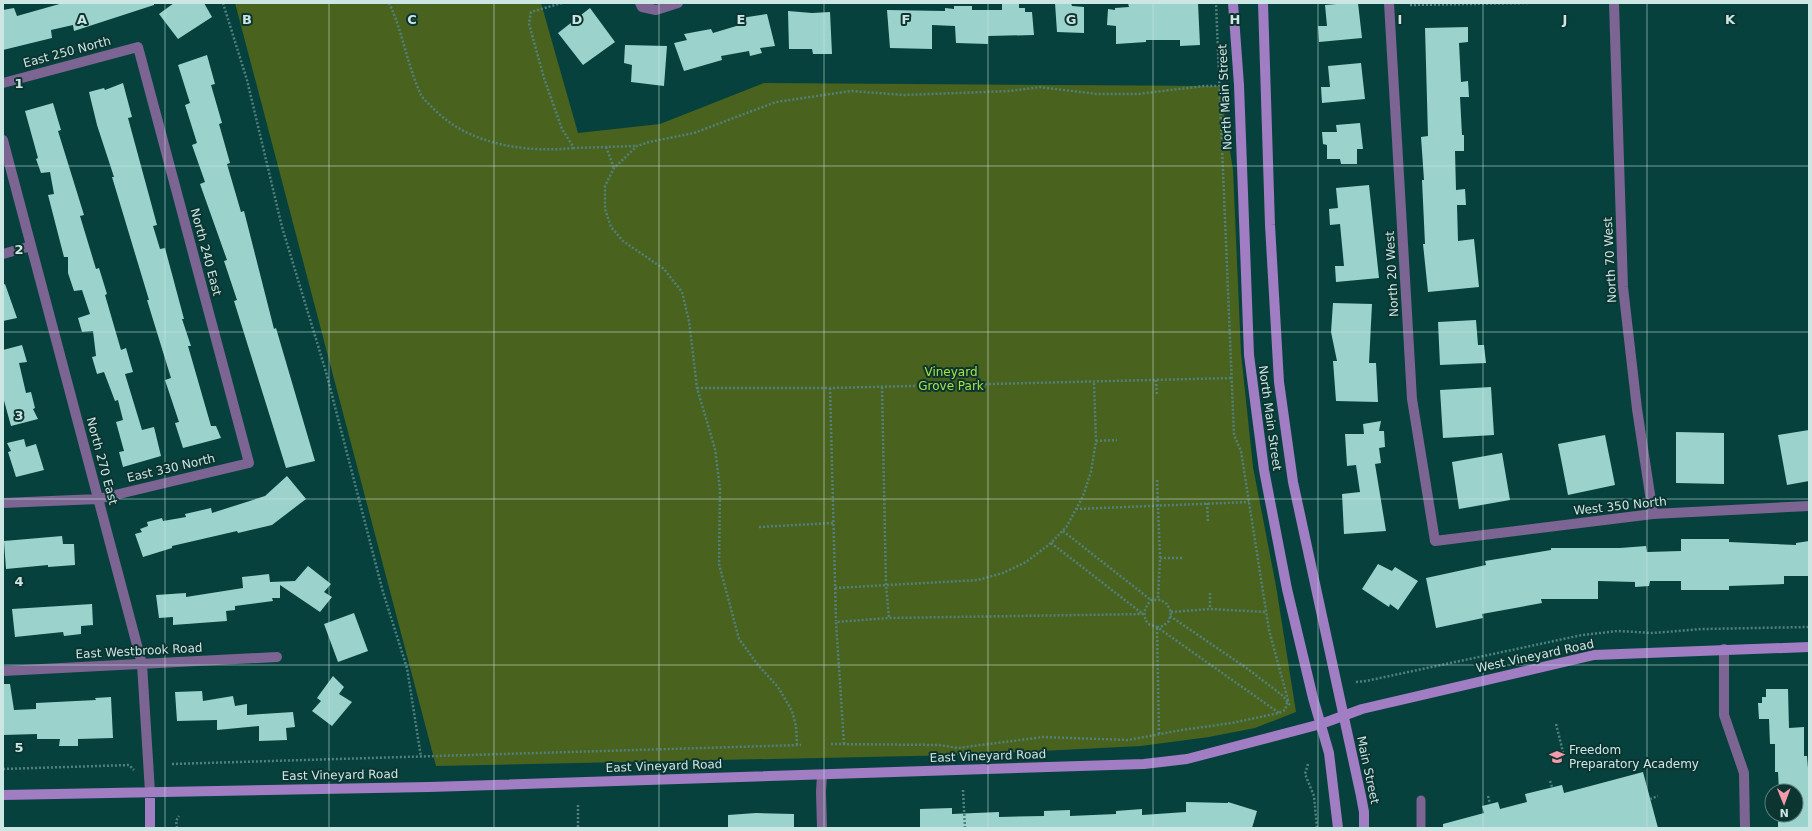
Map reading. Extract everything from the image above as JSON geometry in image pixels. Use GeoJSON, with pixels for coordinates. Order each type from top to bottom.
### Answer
{"type":"FeatureCollection","features":[{"type":"Feature","properties":{"kind":"street"},"geometry":{"type":"LineString","coordinates":[[641,5],[656,10],[678,3]]}},
{"type":"Feature","properties":{"kind":"street","name":"North Main Street"},"geometry":{"type":"LineString","coordinates":[[1233,3],[1238,84],[1249,355],[1265,478],[1287,589],[1329,753],[1338,828]]}},
{"type":"Feature","properties":{"kind":"street","name":"North Main Street"},"geometry":{"type":"LineString","coordinates":[[1263,3],[1270,225],[1279,382],[1293,482],[1343,717]]}},
{"type":"Feature","properties":{"kind":"street","name":"North 20 West"},"geometry":{"type":"LineString","coordinates":[[1389,3],[1412,399],[1435,541]]}},
{"type":"Feature","properties":{"kind":"street","name":"North 70 West"},"geometry":{"type":"LineString","coordinates":[[1614,3],[1623,287],[1637,409],[1653,514]]}},
{"type":"Feature","properties":{"kind":"street","name":"East 250 North"},"geometry":{"type":"LineString","coordinates":[[3,83],[138,46]]}},
{"type":"Feature","properties":{"kind":"street","name":"North 240 East"},"geometry":{"type":"LineString","coordinates":[[138,46],[248,464]]}},
{"type":"Feature","properties":{"kind":"street","name":"North 270 East"},"geometry":{"type":"LineString","coordinates":[[3,140],[142,664],[150,792]]}},
{"type":"Feature","properties":{"kind":"street"},"geometry":{"type":"LineString","coordinates":[[3,254],[31,246]]}},
{"type":"Feature","properties":{"kind":"street","name":"East 330 North"},"geometry":{"type":"LineString","coordinates":[[3,503],[98,499],[248,464]]}},
{"type":"Feature","properties":{"kind":"street","name":"West 350 North"},"geometry":{"type":"LineString","coordinates":[[1435,541],[1653,514],[1809,506]]}},
{"type":"Feature","properties":{"kind":"street","name":"West Vineyard Road"},"geometry":{"type":"LineString","coordinates":[[1321,724],[1362,709],[1594,655],[1809,647]]}},
{"type":"Feature","properties":{"kind":"street"},"geometry":{"type":"LineString","coordinates":[[1724,649],[1724,715],[1744,773],[1745,828]]}},
{"type":"Feature","properties":{"kind":"street","name":"East Westbrook Road"},"geometry":{"type":"LineString","coordinates":[[3,671],[277,657]]}},
{"type":"Feature","properties":{"kind":"street","name":"Main Street"},"geometry":{"type":"LineString","coordinates":[[1343,717],[1364,812],[1364,828]]}},
{"type":"Feature","properties":{"kind":"street","name":"East Vineyard Road"},"geometry":{"type":"LineString","coordinates":[[3,795],[429,787],[1144,764],[1187,759],[1321,724]]}},
{"type":"Feature","properties":{"kind":"street"},"geometry":{"type":"LineString","coordinates":[[822,775],[820,792],[822,828]]}},
{"type":"Feature","properties":{"kind":"street"},"geometry":{"type":"LineString","coordinates":[[150,792],[150,828]]}},
{"type":"Feature","properties":{"kind":"lane"},"geometry":{"type":"LineString","coordinates":[[1421,800],[1421,828]]}},
{"type":"Feature","properties":{"kind":"path"},"geometry":{"type":"LineString","coordinates":[[223,3],[247,80],[282,227],[326,372],[383,592],[408,668],[420,757]]}},
{"type":"Feature","properties":{"kind":"path"},"geometry":{"type":"LineString","coordinates":[[389,3],[422,97],[440,115],[471,136],[531,149],[552,150],[636,146],[694,133],[776,102],[851,91],[904,95],[1010,91],[1040,87],[1096,94],[1138,94],[1204,86],[1220,86]]}},
{"type":"Feature","properties":{"kind":"path"},"geometry":{"type":"LineString","coordinates":[[562,3],[531,12],[529,24],[544,78],[562,129],[574,148]]}},
{"type":"Feature","properties":{"kind":"path"},"geometry":{"type":"LineString","coordinates":[[1410,5],[1528,3]]}},
{"type":"Feature","properties":{"kind":"path"},"geometry":{"type":"LineString","coordinates":[[636,146],[614,168],[605,186],[605,208],[611,227],[623,241],[664,268],[682,292],[689,321],[697,388],[715,449],[720,489],[719,564],[739,639],[758,665],[778,687],[792,711],[796,726],[796,745]]}},
{"type":"Feature","properties":{"kind":"path"},"geometry":{"type":"LineString","coordinates":[[606,147],[614,168]]}},
{"type":"Feature","properties":{"kind":"path"},"geometry":{"type":"LineString","coordinates":[[697,388],[830,388],[1232,378]]}},
{"type":"Feature","properties":{"kind":"path"},"geometry":{"type":"LineString","coordinates":[[1156,380],[1157,396]]}},
{"type":"Feature","properties":{"kind":"path"},"geometry":{"type":"LineString","coordinates":[[835,588],[978,580],[1004,573],[1026,562],[1051,543],[1067,526],[1083,496],[1091,472],[1096,441],[1094,382]]}},
{"type":"Feature","properties":{"kind":"path"},"geometry":{"type":"LineString","coordinates":[[882,387],[886,585],[889,618]]}},
{"type":"Feature","properties":{"kind":"path"},"geometry":{"type":"LineString","coordinates":[[830,388],[836,622],[844,744]]}},
{"type":"Feature","properties":{"kind":"path"},"geometry":{"type":"LineString","coordinates":[[1096,441],[1117,440]]}},
{"type":"Feature","properties":{"kind":"path"},"geometry":{"type":"LineString","coordinates":[[1157,480],[1160,558],[1158,600]]}},
{"type":"Feature","properties":{"kind":"path"},"geometry":{"type":"LineString","coordinates":[[1076,509],[1249,502]]}},
{"type":"Feature","properties":{"kind":"path"},"geometry":{"type":"LineString","coordinates":[[1208,503],[1208,522]]}},
{"type":"Feature","properties":{"kind":"path"},"geometry":{"type":"LineString","coordinates":[[759,527],[833,524]]}},
{"type":"Feature","properties":{"kind":"path"},"geometry":{"type":"LineString","coordinates":[[831,744],[940,745],[958,748],[1043,737],[1128,740],[1232,723],[1278,713],[1285,710],[1288,702],[1282,696],[1245,667],[1171,614],[1167,604],[1158,600],[1151,600],[1063,531]]}},
{"type":"Feature","properties":{"kind":"path"},"geometry":{"type":"LineString","coordinates":[[1051,543],[1144,614],[1148,624],[1157,628],[1278,713]]}},
{"type":"Feature","properties":{"kind":"path"},"geometry":{"type":"LineString","coordinates":[[1160,558],[1184,558]]}},
{"type":"Feature","properties":{"kind":"path"},"geometry":{"type":"LineString","coordinates":[[1210,593],[1210,610]]}},
{"type":"Feature","properties":{"kind":"path"},"geometry":{"type":"LineString","coordinates":[[1144,614],[1146,606],[1151,600]]}},
{"type":"Feature","properties":{"kind":"path"},"geometry":{"type":"LineString","coordinates":[[1171,614],[1210,610],[1266,612]]}},
{"type":"Feature","properties":{"kind":"path"},"geometry":{"type":"LineString","coordinates":[[836,622],[889,618],[1144,614]]}},
{"type":"Feature","properties":{"kind":"path"},"geometry":{"type":"LineString","coordinates":[[1157,628],[1166,624],[1169,621],[1171,614]]}},
{"type":"Feature","properties":{"kind":"path"},"geometry":{"type":"LineString","coordinates":[[1157,628],[1159,735]]}},
{"type":"Feature","properties":{"kind":"path"},"geometry":{"type":"LineString","coordinates":[[1556,724],[1562,752]]}},
{"type":"Feature","properties":{"kind":"path"},"geometry":{"type":"LineString","coordinates":[[172,764],[801,745]]}},
{"type":"Feature","properties":{"kind":"path"},"geometry":{"type":"LineString","coordinates":[[1308,764],[1304,774],[1314,796],[1318,828]]}},
{"type":"Feature","properties":{"kind":"path"},"geometry":{"type":"LineString","coordinates":[[3,769],[129,765],[134,770]]}},
{"type":"Feature","properties":{"kind":"path"},"geometry":{"type":"LineString","coordinates":[[1550,781],[1552,787]]}},
{"type":"Feature","properties":{"kind":"path"},"geometry":{"type":"LineString","coordinates":[[963,790],[965,828]]}},
{"type":"Feature","properties":{"kind":"path"},"geometry":{"type":"LineString","coordinates":[[1488,796],[1490,804]]}},
{"type":"Feature","properties":{"kind":"path"},"geometry":{"type":"LineString","coordinates":[[1650,799],[1658,796]]}},
{"type":"Feature","properties":{"kind":"path"},"geometry":{"type":"LineString","coordinates":[[578,805],[578,828]]}},
{"type":"Feature","properties":{"kind":"path"},"geometry":{"type":"LineString","coordinates":[[177,828],[176,821],[180,816]]}},
{"type":"Feature","properties":{"kind":"green space","name":"Vineyard Grove Park"},"geometry":{"type":"Polygon","coordinates":[[[235,3],[541,3],[578,133],[660,124],[764,83],[1220,86],[1233,170],[1241,353],[1253,467],[1276,586],[1296,712],[1255,728],[1209,737],[1141,746],[959,755],[436,766],[235,3]]]}},
{"type":"Feature","properties":{"kind":"building"},"geometry":{"type":"Polygon","coordinates":[[[63,3],[154,3],[154,5],[74,31],[73,25],[51,30],[52,38],[3,50],[3,10],[14,8],[17,16],[63,3]]]}},
{"type":"Feature","properties":{"kind":"building"},"geometry":{"type":"Polygon","coordinates":[[[174,3],[204,3],[212,17],[178,39],[159,14],[174,3]]]}},
{"type":"Feature","properties":{"kind":"building"},"geometry":{"type":"Polygon","coordinates":[[[1002,3],[1019,3],[1019,8],[1025,8],[1025,12],[1032,12],[1034,35],[988,36],[988,44],[956,43],[955,26],[932,25],[932,49],[890,48],[887,10],[945,11],[945,8],[954,9],[954,6],[972,6],[972,10],[1002,10],[1002,3]]]}},
{"type":"Feature","properties":{"kind":"building"},"geometry":{"type":"Polygon","coordinates":[[[1055,3],[1071,3],[1072,6],[1084,7],[1084,33],[1057,32],[1055,3]]]}},
{"type":"Feature","properties":{"kind":"building"},"geometry":{"type":"Polygon","coordinates":[[[1128,3],[1198,3],[1200,45],[1180,46],[1180,40],[1146,40],[1146,42],[1116,44],[1116,26],[1107,25],[1108,9],[1115,10],[1115,8],[1129,7],[1128,3]]]}},
{"type":"Feature","properties":{"kind":"building"},"geometry":{"type":"Polygon","coordinates":[[[1358,3],[1362,38],[1319,42],[1318,26],[1327,26],[1325,5],[1358,3]]]}},
{"type":"Feature","properties":{"kind":"building"},"geometry":{"type":"Polygon","coordinates":[[[590,8],[615,42],[583,65],[558,33],[590,8]]]}},
{"type":"Feature","properties":{"kind":"building"},"geometry":{"type":"Polygon","coordinates":[[[788,11],[812,13],[830,12],[832,54],[813,54],[812,49],[789,49],[788,11]]]}},
{"type":"Feature","properties":{"kind":"building"},"geometry":{"type":"Polygon","coordinates":[[[767,14],[775,46],[760,48],[762,53],[750,56],[749,51],[721,56],[722,60],[684,71],[674,43],[687,40],[684,34],[711,29],[713,33],[743,24],[741,18],[767,14]]]}},
{"type":"Feature","properties":{"kind":"building"},"geometry":{"type":"Polygon","coordinates":[[[1468,27],[1468,42],[1459,43],[1461,82],[1468,81],[1469,97],[1460,97],[1464,151],[1455,151],[1456,190],[1465,189],[1466,205],[1457,205],[1458,241],[1474,239],[1479,287],[1428,292],[1423,244],[1425,244],[1422,180],[1424,180],[1421,137],[1428,136],[1425,28],[1468,27]]]}},
{"type":"Feature","properties":{"kind":"building"},"geometry":{"type":"Polygon","coordinates":[[[625,45],[667,46],[664,86],[631,82],[632,65],[624,63],[625,45]]]}},
{"type":"Feature","properties":{"kind":"building"},"geometry":{"type":"Polygon","coordinates":[[[207,55],[215,84],[211,85],[222,123],[219,124],[230,163],[227,164],[241,212],[244,211],[274,329],[276,328],[315,461],[286,468],[234,301],[237,300],[224,261],[227,260],[200,184],[205,182],[192,145],[197,143],[185,105],[190,103],[178,65],[207,55]]]}},
{"type":"Feature","properties":{"kind":"building"},"geometry":{"type":"Polygon","coordinates":[[[1361,63],[1365,99],[1322,103],[1321,87],[1330,87],[1328,66],[1361,63]]]}},
{"type":"Feature","properties":{"kind":"building"},"geometry":{"type":"Polygon","coordinates":[[[123,83],[132,117],[128,118],[157,225],[153,226],[160,249],[165,248],[184,319],[182,319],[191,346],[188,346],[211,426],[216,426],[221,438],[183,448],[175,423],[179,422],[165,380],[171,378],[147,300],[149,300],[112,177],[114,177],[97,125],[89,92],[104,88],[105,90],[123,83]]]}},
{"type":"Feature","properties":{"kind":"building"},"geometry":{"type":"Polygon","coordinates":[[[53,103],[61,130],[58,131],[84,215],[80,216],[96,269],[99,268],[107,294],[105,295],[121,350],[126,348],[133,372],[125,374],[142,430],[154,427],[161,456],[123,467],[119,452],[124,451],[116,422],[123,420],[118,400],[115,401],[104,372],[97,374],[92,357],[96,356],[93,331],[82,332],[78,318],[90,314],[82,290],[74,291],[68,273],[68,257],[64,257],[48,195],[54,194],[50,172],[41,173],[36,159],[38,158],[25,111],[53,103]]]}},
{"type":"Feature","properties":{"kind":"building"},"geometry":{"type":"Polygon","coordinates":[[[1360,123],[1363,149],[1357,149],[1357,164],[1341,164],[1340,159],[1327,159],[1327,145],[1323,144],[1322,132],[1337,132],[1336,125],[1360,123]]]}},
{"type":"Feature","properties":{"kind":"building"},"geometry":{"type":"Polygon","coordinates":[[[1369,185],[1379,278],[1336,282],[1335,266],[1344,266],[1340,224],[1330,225],[1329,209],[1338,208],[1336,188],[1369,185]]]}},
{"type":"Feature","properties":{"kind":"building"},"geometry":{"type":"Polygon","coordinates":[[[5,284],[17,318],[3,321],[3,285],[5,284]]]}},
{"type":"Feature","properties":{"kind":"building"},"geometry":{"type":"Polygon","coordinates":[[[1333,303],[1372,304],[1369,363],[1376,363],[1378,402],[1336,401],[1333,361],[1337,361],[1331,332],[1333,303]]]}},
{"type":"Feature","properties":{"kind":"building"},"geometry":{"type":"Polygon","coordinates":[[[1476,320],[1478,345],[1484,345],[1486,363],[1440,365],[1438,322],[1476,320]]]}},
{"type":"Feature","properties":{"kind":"building"},"geometry":{"type":"Polygon","coordinates":[[[22,345],[27,362],[19,363],[26,393],[31,392],[35,408],[33,409],[38,419],[11,426],[3,397],[3,350],[22,345]]]}},
{"type":"Feature","properties":{"kind":"building"},"geometry":{"type":"Polygon","coordinates":[[[1491,387],[1494,435],[1443,438],[1440,390],[1491,387]]]}},
{"type":"Feature","properties":{"kind":"building"},"geometry":{"type":"Polygon","coordinates":[[[1381,421],[1379,431],[1384,431],[1385,447],[1379,448],[1381,463],[1375,464],[1386,531],[1344,534],[1342,494],[1360,492],[1356,465],[1347,466],[1345,434],[1364,434],[1363,424],[1381,421]]]}},
{"type":"Feature","properties":{"kind":"building"},"geometry":{"type":"Polygon","coordinates":[[[1809,430],[1809,481],[1787,485],[1778,435],[1809,430]]]}},
{"type":"Feature","properties":{"kind":"building"},"geometry":{"type":"Polygon","coordinates":[[[1676,432],[1724,433],[1724,484],[1676,483],[1676,432]]]}},
{"type":"Feature","properties":{"kind":"building"},"geometry":{"type":"Polygon","coordinates":[[[1605,435],[1615,485],[1568,495],[1558,444],[1605,435]]]}},
{"type":"Feature","properties":{"kind":"building"},"geometry":{"type":"Polygon","coordinates":[[[24,439],[26,447],[36,444],[44,470],[16,477],[8,452],[11,451],[7,443],[24,439]]]}},
{"type":"Feature","properties":{"kind":"building"},"geometry":{"type":"Polygon","coordinates":[[[1502,453],[1510,500],[1459,509],[1452,462],[1502,453]]]}},
{"type":"Feature","properties":{"kind":"building"},"geometry":{"type":"Polygon","coordinates":[[[287,476],[306,499],[272,525],[238,533],[237,531],[172,546],[172,548],[143,557],[135,534],[142,532],[140,529],[148,526],[147,522],[162,518],[163,521],[186,517],[185,514],[211,508],[212,513],[265,496],[287,476]]]}},
{"type":"Feature","properties":{"kind":"building"},"geometry":{"type":"Polygon","coordinates":[[[62,536],[63,544],[74,544],[75,565],[48,567],[48,565],[6,569],[4,541],[62,536]]]}},
{"type":"Feature","properties":{"kind":"building"},"geometry":{"type":"Polygon","coordinates":[[[1681,539],[1729,539],[1729,542],[1796,545],[1796,543],[1809,541],[1809,576],[1784,576],[1784,584],[1729,586],[1729,590],[1681,590],[1681,581],[1650,581],[1649,586],[1635,587],[1635,582],[1598,581],[1598,599],[1541,599],[1542,603],[1482,614],[1483,618],[1436,628],[1426,578],[1486,565],[1485,561],[1551,550],[1551,548],[1620,548],[1646,546],[1647,552],[1681,551],[1681,539]]]}},
{"type":"Feature","properties":{"kind":"building"},"geometry":{"type":"Polygon","coordinates":[[[1378,564],[1392,571],[1395,567],[1418,581],[1398,610],[1390,604],[1389,607],[1362,589],[1378,564]]]}},
{"type":"Feature","properties":{"kind":"building"},"geometry":{"type":"Polygon","coordinates":[[[308,566],[331,584],[324,592],[332,597],[320,612],[280,585],[280,598],[272,598],[273,601],[235,606],[235,610],[226,611],[227,621],[173,625],[173,617],[159,618],[156,595],[186,593],[186,597],[243,588],[242,577],[269,574],[270,582],[295,581],[308,566]]]}},
{"type":"Feature","properties":{"kind":"building"},"geometry":{"type":"Polygon","coordinates":[[[92,604],[93,625],[81,626],[81,634],[64,636],[63,632],[15,637],[12,609],[92,604]]]}},
{"type":"Feature","properties":{"kind":"building"},"geometry":{"type":"Polygon","coordinates":[[[354,613],[368,651],[338,662],[324,624],[354,613]]]}},
{"type":"Feature","properties":{"kind":"building"},"geometry":{"type":"Polygon","coordinates":[[[333,676],[344,687],[339,694],[352,702],[332,726],[312,711],[321,701],[317,698],[333,676]]]}},
{"type":"Feature","properties":{"kind":"building"},"geometry":{"type":"Polygon","coordinates":[[[3,684],[10,684],[14,710],[36,709],[36,703],[96,700],[95,698],[111,697],[113,738],[78,739],[78,746],[59,746],[60,739],[37,739],[37,734],[3,735],[3,684]]]}},
{"type":"Feature","properties":{"kind":"building"},"geometry":{"type":"Polygon","coordinates":[[[1766,689],[1788,689],[1789,728],[1804,727],[1804,756],[1807,756],[1809,768],[1809,828],[1778,828],[1778,823],[1804,823],[1804,783],[1779,783],[1778,772],[1775,772],[1775,744],[1770,744],[1769,719],[1759,719],[1758,703],[1762,703],[1762,697],[1766,697],[1766,689]]]}},
{"type":"Feature","properties":{"kind":"building"},"geometry":{"type":"Polygon","coordinates":[[[202,691],[203,701],[233,696],[235,706],[247,704],[247,715],[293,712],[295,727],[286,728],[287,740],[259,741],[259,726],[217,730],[217,720],[177,721],[175,692],[202,691]]]}},
{"type":"Feature","properties":{"kind":"building","name":"Freedom Preparatory Academy"},"geometry":{"type":"Polygon","coordinates":[[[1643,772],[1658,828],[1443,828],[1443,824],[1484,813],[1482,806],[1498,802],[1500,809],[1527,802],[1525,794],[1562,785],[1564,793],[1643,772]]]}},
{"type":"Feature","properties":{"kind":"building"},"geometry":{"type":"Polygon","coordinates":[[[1186,802],[1228,802],[1257,811],[1252,828],[920,828],[920,809],[952,808],[952,814],[999,812],[999,817],[1044,816],[1044,811],[1070,810],[1070,816],[1116,814],[1116,811],[1142,809],[1142,815],[1186,812],[1186,802]]]}},
{"type":"Feature","properties":{"kind":"building"},"geometry":{"type":"Polygon","coordinates":[[[756,813],[794,814],[794,828],[728,828],[728,815],[756,813]]]}},
{"type":"Feature","properties":{"kind":"place","name":"Freedom Preparatory Academy"},"geometry":{"type":"Point","coordinates":[1557,757]}}]}
